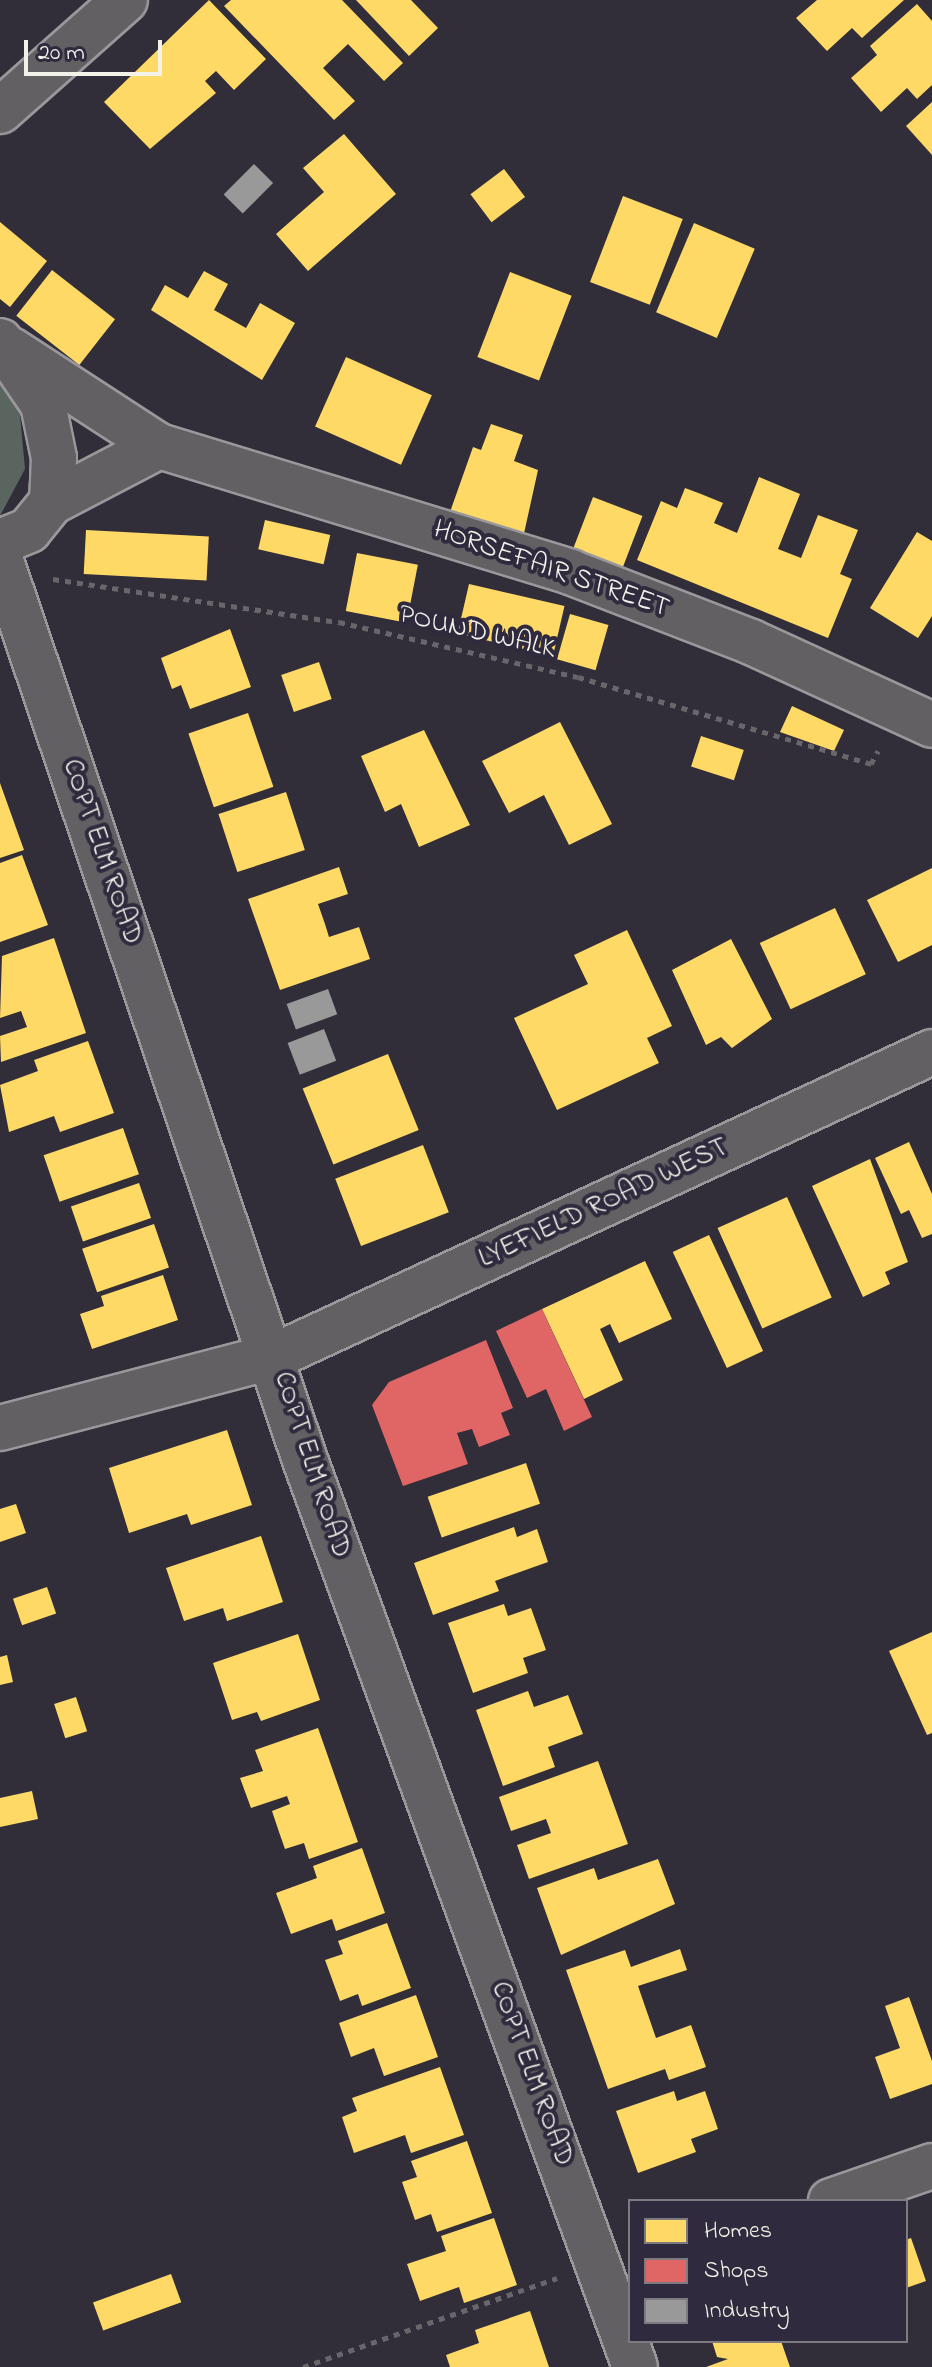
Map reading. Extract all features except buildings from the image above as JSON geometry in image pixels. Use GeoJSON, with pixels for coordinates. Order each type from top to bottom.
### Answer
{"type":"FeatureCollection","features":[{"type":"Feature","properties":{"kind":"street"},"geometry":{"type":"LineString","coordinates":[[0,111],[125,0]]}},
{"type":"Feature","properties":{"kind":"street","name":"HORSEFAIR STREET"},"geometry":{"type":"LineString","coordinates":[[6,346],[159,446],[570,572],[916,717]]}},
{"type":"Feature","properties":{"kind":"street","name":"HORSEFAIR STREET"},"geometry":{"type":"LineString","coordinates":[[6,346],[43,404],[54,458],[52,502]]}},
{"type":"Feature","properties":{"kind":"street"},"geometry":{"type":"LineString","coordinates":[[2,558],[52,502],[159,446]]}},
{"type":"Feature","properties":{"kind":"street","name":"COPT ELM ROAD"},"geometry":{"type":"LineString","coordinates":[[2,558],[275,1356],[304,1457],[611,2271],[628,2339]]}},
{"type":"Feature","properties":{"kind":"street","name":"LYEFIELD ROAD WEST"},"geometry":{"type":"LineString","coordinates":[[0,1428],[275,1356],[932,1052]]}},
{"type":"Feature","properties":{"kind":"street"},"geometry":{"type":"LineString","coordinates":[[837,2199],[932,2166]]}},
{"type":"Feature","properties":{"kind":"street","name":"COPT ELM ROAD"},"geometry":{"type":"LineString","coordinates":[[629,2343],[635,2367]]}},
{"type":"Feature","properties":{"kind":"path","name":"POUND WALK"},"geometry":{"type":"LineString","coordinates":[[2,558],[339,622],[578,677],[871,764],[916,717]]}},
{"type":"Feature","properties":{"kind":"path"},"geometry":{"type":"LineString","coordinates":[[303,2367],[611,2271]]}},
{"type":"Feature","properties":{"kind":"shaded area"},"geometry":{"type":"Polygon","coordinates":[[[0,370],[20,415],[25,469],[0,516],[0,370]]]}}]}
